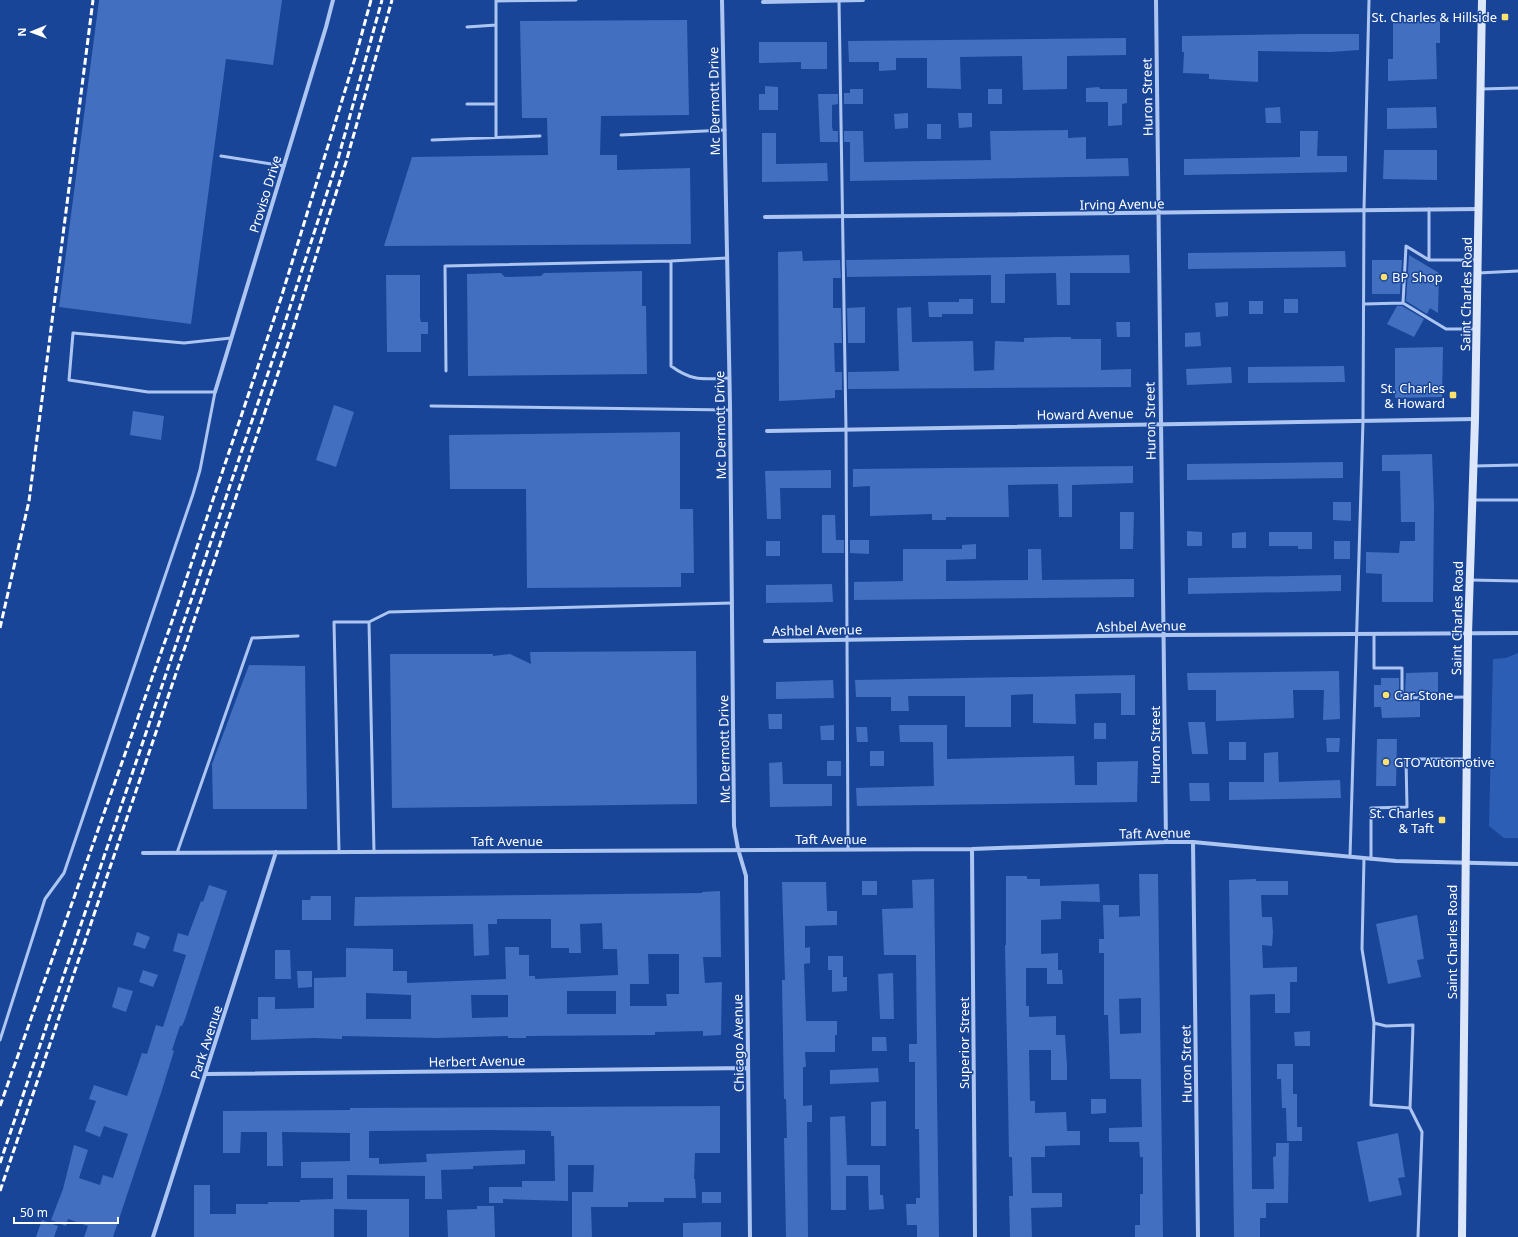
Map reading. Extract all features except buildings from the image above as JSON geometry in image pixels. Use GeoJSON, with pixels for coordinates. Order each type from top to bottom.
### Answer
{"type":"FeatureCollection","features":[{"type":"Feature","properties":{"kind":"main road","name":"Saint Charles Road"},"geometry":{"type":"LineString","coordinates":[[1462,1237],[1468,634],[1479,260],[1482,0]]}},
{"type":"Feature","properties":{"kind":"street","name":"Proviso Drive"},"geometry":{"type":"LineString","coordinates":[[215,392],[333,0]]}},
{"type":"Feature","properties":{"kind":"street","name":"Mc Dermott Drive"},"geometry":{"type":"LineString","coordinates":[[722,0],[730,410],[734,826],[738,849]]}},
{"type":"Feature","properties":{"kind":"street"},"geometry":{"type":"LineString","coordinates":[[763,2],[863,0]]}},
{"type":"Feature","properties":{"kind":"street","name":"Huron Street"},"geometry":{"type":"LineString","coordinates":[[1156,0],[1166,842]]}},
{"type":"Feature","properties":{"kind":"street","name":"Irving Avenue"},"geometry":{"type":"LineString","coordinates":[[765,218],[1159,214],[1364,209],[1480,209]]}},
{"type":"Feature","properties":{"kind":"street","name":"Howard Avenue"},"geometry":{"type":"LineString","coordinates":[[767,431],[1475,418]]}},
{"type":"Feature","properties":{"kind":"street","name":"Ashbel Avenue"},"geometry":{"type":"LineString","coordinates":[[765,641],[1164,635],[1518,633]]}},
{"type":"Feature","properties":{"kind":"street","name":"Huron Street"},"geometry":{"type":"LineString","coordinates":[[1193,842],[1198,1237]]}},
{"type":"Feature","properties":{"kind":"street","name":"Taft Avenue"},"geometry":{"type":"LineString","coordinates":[[142,853],[972,849],[1193,842],[1372,859],[1518,864]]}},
{"type":"Feature","properties":{"kind":"street","name":"Chicago Avenue"},"geometry":{"type":"LineString","coordinates":[[738,849],[746,876],[750,1237]]}},
{"type":"Feature","properties":{"kind":"street","name":"Superior Street"},"geometry":{"type":"LineString","coordinates":[[972,849],[975,1237]]}},
{"type":"Feature","properties":{"kind":"street","name":"Park Avenue"},"geometry":{"type":"LineString","coordinates":[[153,1237],[207,1074],[276,852]]}},
{"type":"Feature","properties":{"kind":"street","name":"Herbert Avenue"},"geometry":{"type":"LineString","coordinates":[[207,1074],[748,1068]]}},
{"type":"Feature","properties":{"kind":"lane"},"geometry":{"type":"LineString","coordinates":[[496,137],[496,1],[576,0]]}},
{"type":"Feature","properties":{"kind":"lane"},"geometry":{"type":"LineString","coordinates":[[839,0],[846,430],[848,849]]}},
{"type":"Feature","properties":{"kind":"lane"},"geometry":{"type":"LineString","coordinates":[[1350,857],[1363,421],[1364,209],[1369,0]]}},
{"type":"Feature","properties":{"kind":"lane"},"geometry":{"type":"LineString","coordinates":[[466,27],[496,25]]}},
{"type":"Feature","properties":{"kind":"lane"},"geometry":{"type":"LineString","coordinates":[[1481,89],[1518,88]]}},
{"type":"Feature","properties":{"kind":"lane"},"geometry":{"type":"LineString","coordinates":[[467,104],[496,104]]}},
{"type":"Feature","properties":{"kind":"lane"},"geometry":{"type":"LineString","coordinates":[[621,135],[725,130]]}},
{"type":"Feature","properties":{"kind":"lane"},"geometry":{"type":"LineString","coordinates":[[432,140],[540,136]]}},
{"type":"Feature","properties":{"kind":"lane"},"geometry":{"type":"LineString","coordinates":[[221,156],[284,166]]}},
{"type":"Feature","properties":{"kind":"lane"},"geometry":{"type":"LineString","coordinates":[[1429,209],[1429,260]]}},
{"type":"Feature","properties":{"kind":"lane"},"geometry":{"type":"LineString","coordinates":[[1403,303],[1406,246],[1429,260],[1479,260]]}},
{"type":"Feature","properties":{"kind":"lane"},"geometry":{"type":"LineString","coordinates":[[446,371],[445,266],[671,261],[727,258]]}},
{"type":"Feature","properties":{"kind":"lane"},"geometry":{"type":"LineString","coordinates":[[671,261],[671,366],[685,376],[699,380],[729,378]]}},
{"type":"Feature","properties":{"kind":"lane"},"geometry":{"type":"LineString","coordinates":[[1478,273],[1518,271]]}},
{"type":"Feature","properties":{"kind":"lane"},"geometry":{"type":"LineString","coordinates":[[1364,304],[1403,303],[1446,329],[1477,329]]}},
{"type":"Feature","properties":{"kind":"lane"},"geometry":{"type":"LineString","coordinates":[[0,1040],[45,899],[64,873],[193,494],[200,470],[215,392],[148,392],[68,380],[73,333],[184,343],[231,338]]}},
{"type":"Feature","properties":{"kind":"lane"},"geometry":{"type":"LineString","coordinates":[[430,406],[730,410]]}},
{"type":"Feature","properties":{"kind":"lane"},"geometry":{"type":"LineString","coordinates":[[1474,466],[1518,464]]}},
{"type":"Feature","properties":{"kind":"lane"},"geometry":{"type":"LineString","coordinates":[[1472,500],[1518,500]]}},
{"type":"Feature","properties":{"kind":"lane"},"geometry":{"type":"LineString","coordinates":[[1470,580],[1518,581]]}},
{"type":"Feature","properties":{"kind":"lane"},"geometry":{"type":"LineString","coordinates":[[339,852],[334,622],[369,622],[389,612],[732,603]]}},
{"type":"Feature","properties":{"kind":"lane"},"geometry":{"type":"LineString","coordinates":[[369,622],[374,852]]}},
{"type":"Feature","properties":{"kind":"lane"},"geometry":{"type":"LineString","coordinates":[[1374,635],[1374,668],[1402,668],[1402,698],[1467,697]]}},
{"type":"Feature","properties":{"kind":"lane"},"geometry":{"type":"LineString","coordinates":[[178,853],[252,638],[298,636]]}},
{"type":"Feature","properties":{"kind":"lane"},"geometry":{"type":"LineString","coordinates":[[1372,859],[1371,808],[1407,807],[1406,759],[1466,758]]}},
{"type":"Feature","properties":{"kind":"lane"},"geometry":{"type":"LineString","coordinates":[[1364,858],[1362,949],[1374,1023],[1371,1105],[1410,1108]]}},
{"type":"Feature","properties":{"kind":"lane"},"geometry":{"type":"LineString","coordinates":[[1374,1023],[1386,1026],[1413,1025],[1410,1108],[1422,1132],[1418,1237]]}},
{"type":"Feature","properties":{"kind":"shaded area"},"geometry":{"type":"Polygon","coordinates":[[[1518,653],[1518,838],[1504,838],[1489,826],[1493,659],[1506,658],[1518,653]]]}},
{"type":"Feature","properties":{"kind":"railway"},"geometry":{"type":"LineString","coordinates":[[0,628],[29,501],[93,0]]}},
{"type":"Feature","properties":{"kind":"railway"},"geometry":{"type":"LineString","coordinates":[[0,1106],[169,630],[281,298],[356,55],[371,0]]}},
{"type":"Feature","properties":{"kind":"railway"},"geometry":{"type":"LineString","coordinates":[[0,1163],[278,344],[338,159],[382,0]]}},
{"type":"Feature","properties":{"kind":"railway"},"geometry":{"type":"LineString","coordinates":[[0,1191],[287,347],[346,162],[392,0]]}},
{"type":"Feature","properties":{"kind":"place","name":"St. Charles & Hillside"},"geometry":{"type":"Point","coordinates":[1505,17]}},
{"type":"Feature","properties":{"kind":"place","name":"BP Shop"},"geometry":{"type":"Point","coordinates":[1384,277]}},
{"type":"Feature","properties":{"kind":"place","name":"St. Charles & Howard"},"geometry":{"type":"Point","coordinates":[1453,395]}},
{"type":"Feature","properties":{"kind":"place","name":"Car Stone"},"geometry":{"type":"Point","coordinates":[1386,695]}},
{"type":"Feature","properties":{"kind":"place","name":"GTO Automotive"},"geometry":{"type":"Point","coordinates":[1386,762]}},
{"type":"Feature","properties":{"kind":"place","name":"St. Charles & Taft"},"geometry":{"type":"Point","coordinates":[1442,820]}}]}
